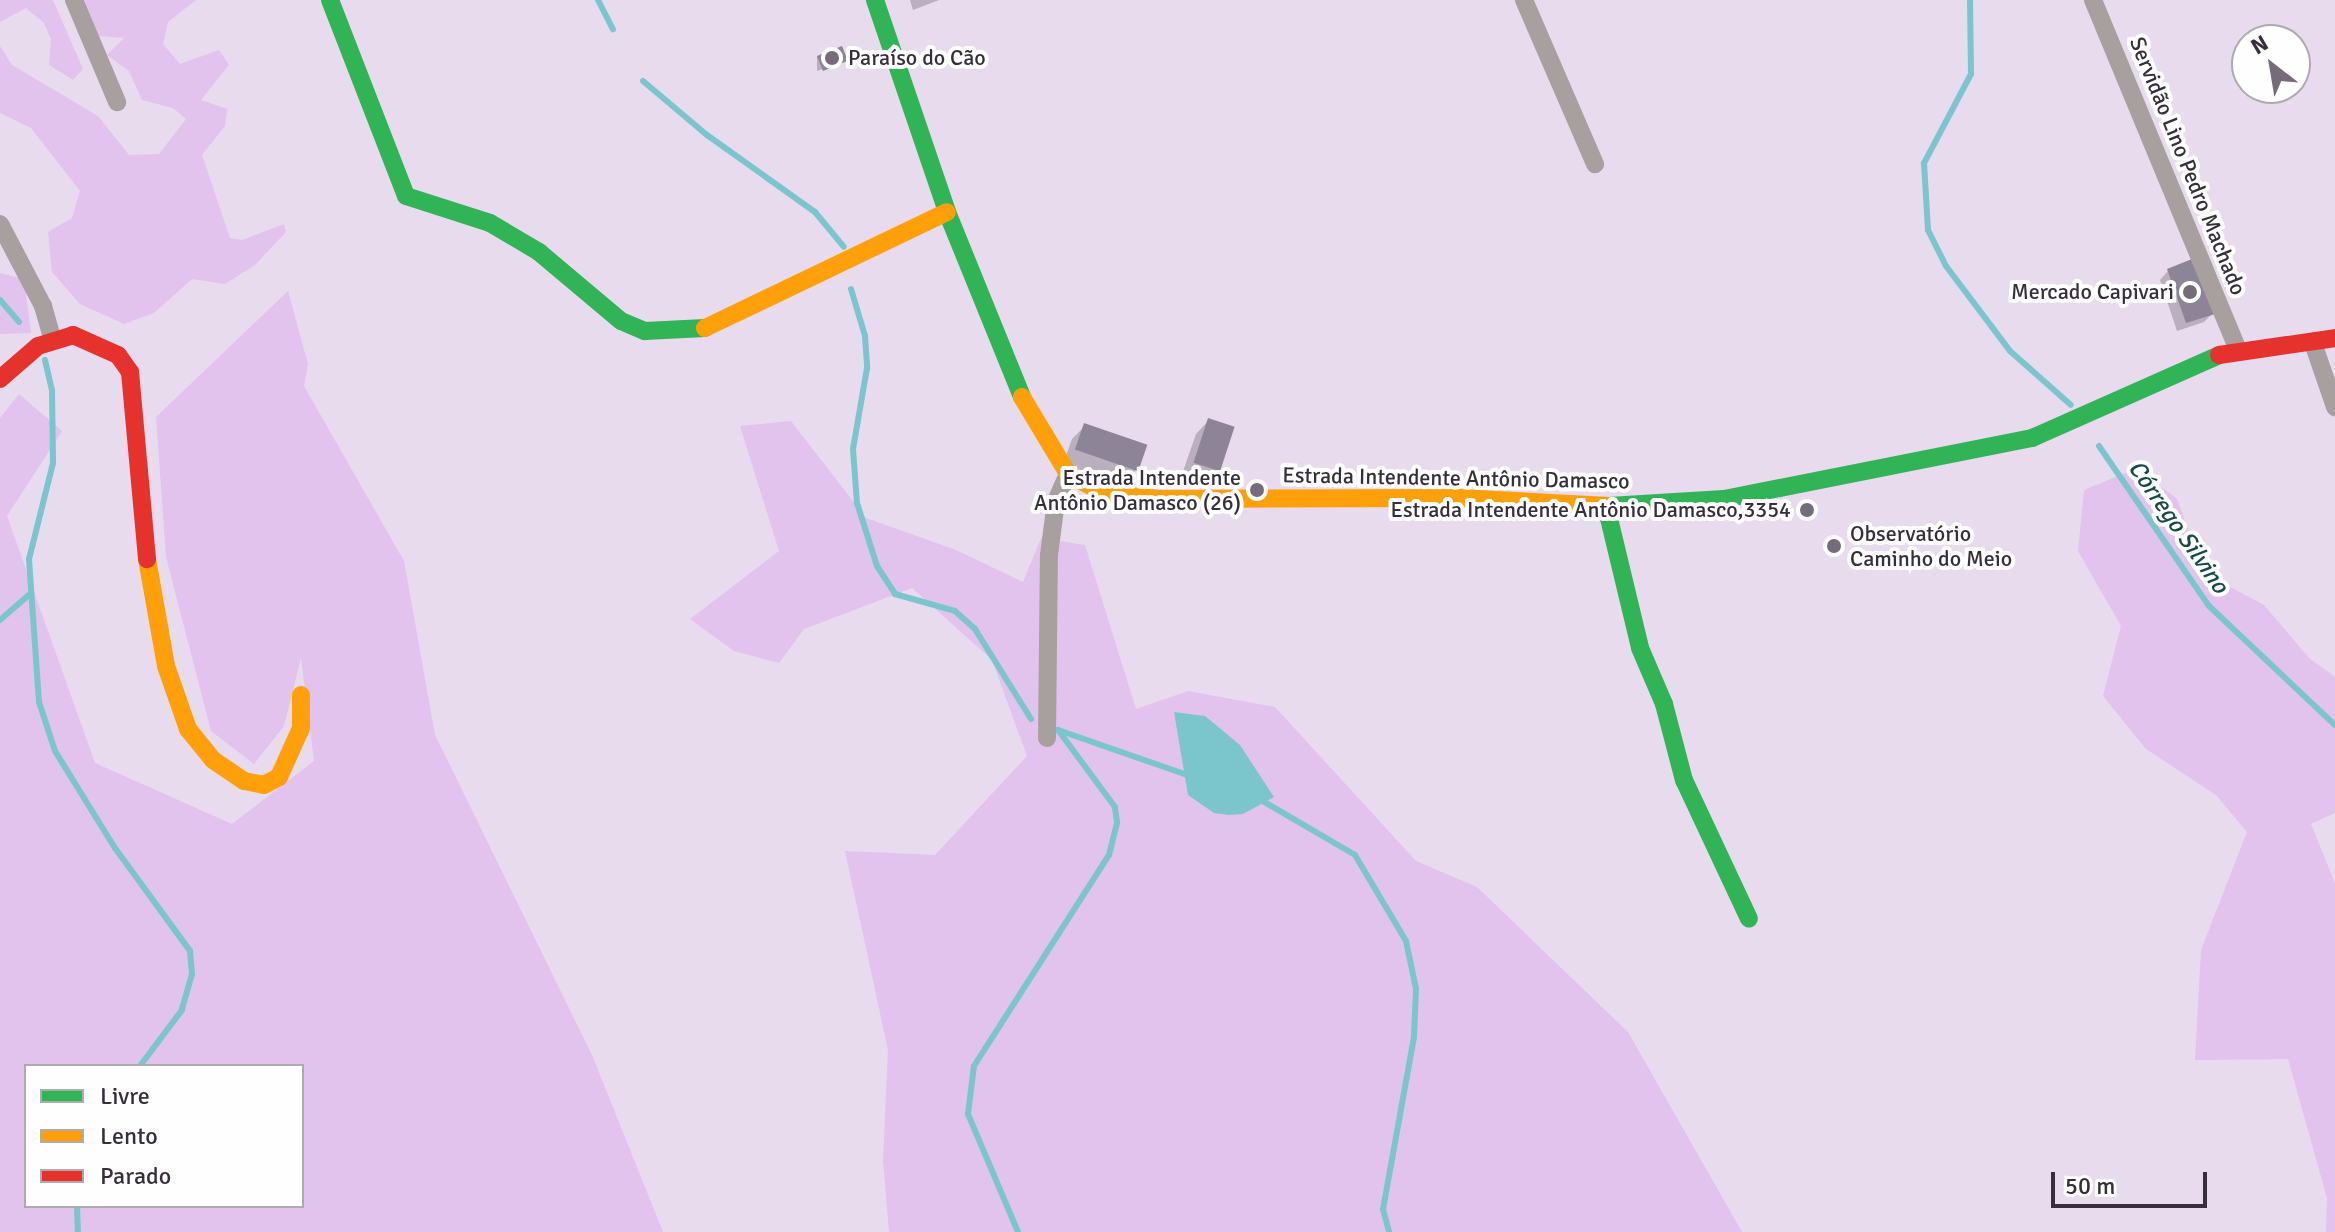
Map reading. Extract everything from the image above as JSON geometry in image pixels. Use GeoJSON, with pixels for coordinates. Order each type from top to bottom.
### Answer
{"type":"FeatureCollection","features":[{"type":"Feature","properties":{"kind":"street"},"geometry":{"type":"LineString","coordinates":[[74,0],[117,102]]}},
{"type":"Feature","properties":{"kind":"street"},"geometry":{"type":"LineString","coordinates":[[330,0],[394,174],[406,196],[490,223],[539,252],[621,321],[645,331],[669,333],[718,324],[947,212]]}},
{"type":"Feature","properties":{"kind":"street"},"geometry":{"type":"LineString","coordinates":[[875,0],[947,212],[1024,402],[1068,474],[1056,501],[1049,555],[1047,738]]}},
{"type":"Feature","properties":{"kind":"street"},"geometry":{"type":"LineString","coordinates":[[1524,0],[1595,164]]}},
{"type":"Feature","properties":{"kind":"street","name":"Servidão Lino Pedro Machado"},"geometry":{"type":"LineString","coordinates":[[2093,0],[2238,350]]}},
{"type":"Feature","properties":{"kind":"street"},"geometry":{"type":"LineString","coordinates":[[0,224],[43,306],[53,340]]}},
{"type":"Feature","properties":{"kind":"street"},"geometry":{"type":"LineString","coordinates":[[0,379],[38,346],[73,335],[96,341],[118,355],[130,372],[144,557],[166,666],[188,729],[213,760],[244,781],[264,785],[279,777],[294,753],[301,728],[301,695]]}},
{"type":"Feature","properties":{"kind":"street","name":"Estrada Intendente Antônio Damasco"},"geometry":{"type":"LineString","coordinates":[[1068,474],[1104,493],[1130,498],[1459,498],[1606,506],[1724,499],[2012,443],[2089,416],[2238,350],[2335,338]]}},
{"type":"Feature","properties":{"kind":"street"},"geometry":{"type":"LineString","coordinates":[[2313,343],[2335,407]]}},
{"type":"Feature","properties":{"kind":"street"},"geometry":{"type":"LineString","coordinates":[[1606,506],[1640,648],[1664,704],[1684,780],[1749,919]]}},
{"type":"Feature","properties":{"kind":"shaded area"},"geometry":{"type":"Polygon","coordinates":[[[0,0],[53,0],[83,69],[73,80],[49,65],[51,39],[44,23],[26,8],[0,22],[0,0]]]}},
{"type":"Feature","properties":{"kind":"shaded area"},"geometry":{"type":"Polygon","coordinates":[[[80,0],[196,0],[168,22],[163,44],[180,64],[219,50],[229,65],[201,100],[227,109],[225,126],[202,155],[230,238],[242,240],[284,224],[286,232],[255,265],[225,284],[192,279],[154,313],[124,324],[80,304],[52,272],[48,232],[72,218],[80,191],[31,128],[0,113],[0,46],[12,65],[98,116],[129,155],[159,154],[186,119],[173,108],[142,100],[129,71],[107,55],[124,38],[85,35],[80,0]]]}},
{"type":"Feature","properties":{"kind":"shaded area"},"geometry":{"type":"Polygon","coordinates":[[[0,273],[24,279],[31,333],[0,334],[0,273]]]}},
{"type":"Feature","properties":{"kind":"shaded area"},"geometry":{"type":"Polygon","coordinates":[[[288,291],[308,364],[304,386],[404,561],[435,735],[592,1055],[663,1232],[0,1232],[0,418],[19,394],[62,431],[7,516],[95,763],[232,824],[314,761],[301,658],[284,726],[254,764],[211,731],[166,557],[156,417],[288,291]]]}},
{"type":"Feature","properties":{"kind":"shaded area"},"geometry":{"type":"Polygon","coordinates":[[[791,421],[866,518],[956,550],[1023,582],[1041,538],[1085,545],[1136,709],[1188,691],[1275,707],[1416,861],[1477,887],[1628,1032],[1742,1232],[889,1232],[883,1161],[888,1050],[845,851],[935,855],[1027,756],[992,660],[912,588],[804,629],[779,663],[734,651],[690,619],[779,551],[740,426],[791,421]]]}},
{"type":"Feature","properties":{"kind":"shaded area"},"geometry":{"type":"Polygon","coordinates":[[[2137,468],[2177,499],[2204,573],[2264,605],[2309,658],[2335,677],[2335,813],[2311,824],[2335,883],[2335,1232],[2326,1232],[2327,1198],[2288,1059],[2195,1060],[2201,950],[2247,832],[2216,795],[2146,749],[2103,696],[2121,626],[2078,551],[2084,490],[2137,468]]]}},
{"type":"Feature","properties":{"kind":"water"},"geometry":{"type":"Polygon","coordinates":[[[1174,712],[1205,716],[1240,745],[1274,797],[1243,814],[1229,815],[1214,813],[1188,795],[1174,712]]]}},
{"type":"Feature","properties":{"kind":"building","name":"Paraíso do Cão"},"geometry":{"type":"Polygon","coordinates":[[[842,46],[848,61],[823,71],[817,56],[842,46]]]}},
{"type":"Feature","properties":{"kind":"building","name":"Mercado Capivari"},"geometry":{"type":"Polygon","coordinates":[[[2192,259],[2215,314],[2186,323],[2167,269],[2192,259]]]}},
{"type":"Feature","properties":{"kind":"building"},"geometry":{"type":"Polygon","coordinates":[[[1208,418],[1235,427],[1220,471],[1193,463],[1208,418]]]}},
{"type":"Feature","properties":{"kind":"building"},"geometry":{"type":"Polygon","coordinates":[[[1084,423],[1147,445],[1138,471],[1075,449],[1084,423]]]}},
{"type":"Feature","properties":{"kind":"waterway"},"geometry":{"type":"LineString","coordinates":[[598,0],[613,29]]}},
{"type":"Feature","properties":{"kind":"waterway","name":"Córrego Silvino"},"geometry":{"type":"LineString","coordinates":[[1970,0],[1971,74],[1924,163],[1928,230],[1946,266],[2010,351],[2071,405]]}},
{"type":"Feature","properties":{"kind":"waterway"},"geometry":{"type":"LineString","coordinates":[[643,81],[707,135],[815,212],[844,247]]}},
{"type":"Feature","properties":{"kind":"waterway"},"geometry":{"type":"LineString","coordinates":[[851,289],[865,336],[867,368],[853,449],[857,503],[877,566],[895,594],[955,611],[975,629],[1031,719]]}},
{"type":"Feature","properties":{"kind":"waterway"},"geometry":{"type":"LineString","coordinates":[[0,300],[19,322]]}},
{"type":"Feature","properties":{"kind":"waterway"},"geometry":{"type":"LineString","coordinates":[[45,360],[52,390],[53,463],[29,559],[39,702],[55,751],[115,848],[190,951],[192,974],[182,1010],[142,1064]]}},
{"type":"Feature","properties":{"kind":"waterway","name":"Córrego Silvino"},"geometry":{"type":"LineString","coordinates":[[2099,446],[2209,606],[2335,725]]}},
{"type":"Feature","properties":{"kind":"waterway"},"geometry":{"type":"LineString","coordinates":[[0,620],[30,594]]}},
{"type":"Feature","properties":{"kind":"waterway"},"geometry":{"type":"LineString","coordinates":[[1058,730],[1190,776]]}},
{"type":"Feature","properties":{"kind":"waterway"},"geometry":{"type":"LineString","coordinates":[[1018,1232],[968,1114],[974,1066],[1109,855],[1117,822],[1115,807],[1058,730]]}},
{"type":"Feature","properties":{"kind":"waterway"},"geometry":{"type":"LineString","coordinates":[[1261,800],[1355,855],[1406,941],[1416,989],[1414,1037],[1383,1209],[1389,1232]]}},
{"type":"Feature","properties":{"kind":"waterway"},"geometry":{"type":"LineString","coordinates":[[77,1208],[78,1232]]}},
{"type":"Feature","properties":{"kind":"traffic: fast"},"geometry":{"type":"LineString","coordinates":[[330,0],[406,196],[490,223],[539,252],[621,321],[645,331],[705,328]]}},
{"type":"Feature","properties":{"kind":"traffic: fast"},"geometry":{"type":"LineString","coordinates":[[875,0],[947,212],[1022,397]]}},
{"type":"Feature","properties":{"kind":"traffic: fast"},"geometry":{"type":"LineString","coordinates":[[1609,506],[1724,499],[2032,438],[2219,355]]}},
{"type":"Feature","properties":{"kind":"traffic: fast"},"geometry":{"type":"LineString","coordinates":[[1606,506],[1640,648],[1664,704],[1684,780],[1749,919]]}},
{"type":"Feature","properties":{"kind":"traffic: slow"},"geometry":{"type":"LineString","coordinates":[[705,328],[947,212]]}},
{"type":"Feature","properties":{"kind":"traffic: slow"},"geometry":{"type":"LineString","coordinates":[[1022,397],[1068,474],[1104,493],[1159,499],[1459,498],[1609,506]]}},
{"type":"Feature","properties":{"kind":"traffic: slow"},"geometry":{"type":"LineString","coordinates":[[147,559],[166,666],[188,729],[213,760],[244,781],[264,785],[279,777],[301,728],[301,695]]}},
{"type":"Feature","properties":{"kind":"traffic: jam"},"geometry":{"type":"LineString","coordinates":[[0,379],[38,346],[73,335],[118,355],[130,372],[147,559]]}},
{"type":"Feature","properties":{"kind":"traffic: jam"},"geometry":{"type":"LineString","coordinates":[[2219,355],[2335,338]]}},
{"type":"Feature","properties":{"kind":"place","name":"Paraíso do Cão"},"geometry":{"type":"Point","coordinates":[832,58]}},
{"type":"Feature","properties":{"kind":"place","name":"Mercado Capivari"},"geometry":{"type":"Point","coordinates":[2190,292]}},
{"type":"Feature","properties":{"kind":"place","name":"Estrada Intendente Antônio Damasco (26)"},"geometry":{"type":"Point","coordinates":[1257,490]}},
{"type":"Feature","properties":{"kind":"place","name":"Estrada Intendente Antônio Damasco,3354"},"geometry":{"type":"Point","coordinates":[1807,510]}},
{"type":"Feature","properties":{"kind":"place","name":"Observatório Caminho do Meio"},"geometry":{"type":"Point","coordinates":[1834,546]}}]}
